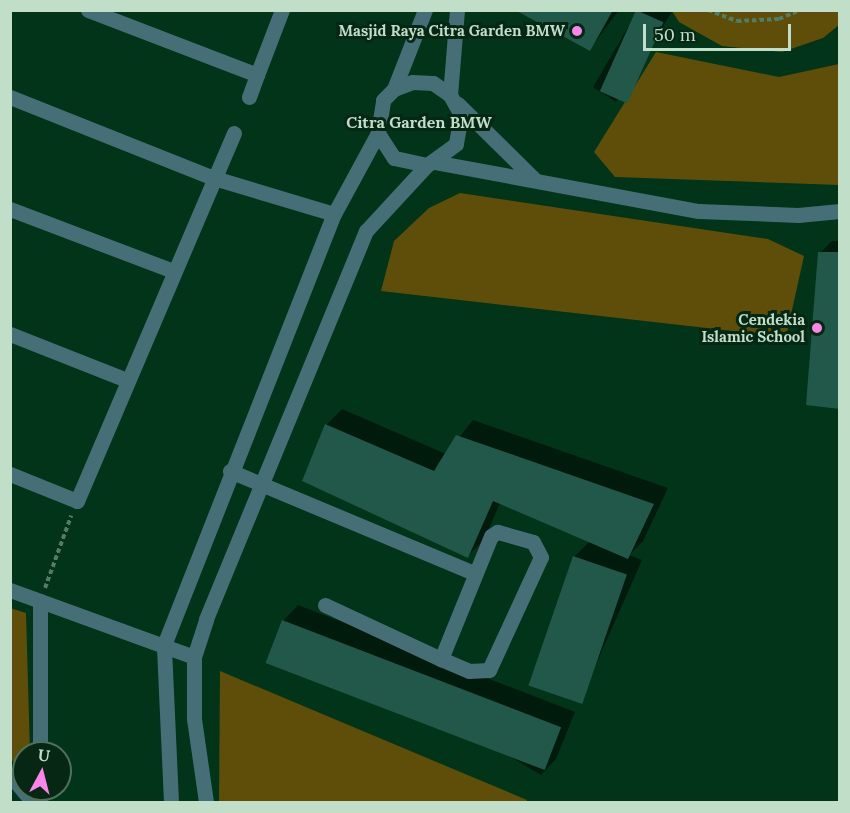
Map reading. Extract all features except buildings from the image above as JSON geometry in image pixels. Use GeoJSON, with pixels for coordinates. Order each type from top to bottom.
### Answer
{"type":"FeatureCollection","features":[{"type":"Feature","properties":{"kind":"street"},"geometry":{"type":"LineString","coordinates":[[88,10],[257,75]]}},
{"type":"Feature","properties":{"kind":"street"},"geometry":{"type":"LineString","coordinates":[[249,97],[282,10]]}},
{"type":"Feature","properties":{"kind":"street"},"geometry":{"type":"LineString","coordinates":[[425,10],[394,89],[377,114],[378,133],[394,158],[534,179],[699,212],[774,215],[840,211]]}},
{"type":"Feature","properties":{"kind":"street"},"geometry":{"type":"LineString","coordinates":[[206,802],[194,719],[194,657],[266,485],[366,231],[431,164],[456,144],[461,130],[453,99],[457,10]]}},
{"type":"Feature","properties":{"kind":"street"},"geometry":{"type":"LineString","coordinates":[[394,89],[412,81],[433,83],[453,99],[534,179]]}},
{"type":"Feature","properties":{"kind":"street"},"geometry":{"type":"LineString","coordinates":[[10,97],[214,178],[334,214]]}},
{"type":"Feature","properties":{"kind":"street"},"geometry":{"type":"LineString","coordinates":[[10,474],[77,501],[173,271],[234,133]]}},
{"type":"Feature","properties":{"kind":"street"},"geometry":{"type":"LineString","coordinates":[[171,802],[164,645],[334,214],[378,133]]}},
{"type":"Feature","properties":{"kind":"street"},"geometry":{"type":"LineString","coordinates":[[10,209],[173,271]]}},
{"type":"Feature","properties":{"kind":"street"},"geometry":{"type":"LineString","coordinates":[[10,334],[127,380]]}},
{"type":"Feature","properties":{"kind":"street"},"geometry":{"type":"LineString","coordinates":[[231,471],[474,573]]}},
{"type":"Feature","properties":{"kind":"street"},"geometry":{"type":"LineString","coordinates":[[325,605],[441,658],[469,670],[489,670],[541,550],[497,532],[474,573],[441,658]]}},
{"type":"Feature","properties":{"kind":"street"},"geometry":{"type":"LineString","coordinates":[[10,590],[194,657]]}},
{"type":"Feature","properties":{"kind":"street"},"geometry":{"type":"LineString","coordinates":[[40,601],[40,741]]}},
{"type":"Feature","properties":{"kind":"street"},"geometry":{"type":"LineString","coordinates":[[10,775],[33,802]]}},
{"type":"Feature","properties":{"kind":"path"},"geometry":{"type":"LineString","coordinates":[[708,10],[737,21],[779,19],[800,10]]}},
{"type":"Feature","properties":{"kind":"path"},"geometry":{"type":"LineString","coordinates":[[40,601],[77,501]]}},
{"type":"Feature","properties":{"kind":"shaded area"},"geometry":{"type":"Polygon","coordinates":[[[672,11],[839,11],[839,25],[823,38],[782,52],[722,46],[679,22],[672,11]]]}},
{"type":"Feature","properties":{"kind":"shaded area"},"geometry":{"type":"Polygon","coordinates":[[[656,52],[779,77],[839,64],[839,185],[615,177],[594,152],[656,52]]]}},
{"type":"Feature","properties":{"kind":"shaded area"},"geometry":{"type":"Polygon","coordinates":[[[460,193],[768,239],[804,256],[786,337],[381,291],[394,241],[429,208],[460,193]]]}},
{"type":"Feature","properties":{"kind":"shaded area"},"geometry":{"type":"Polygon","coordinates":[[[10,608],[26,613],[30,741],[12,741],[11,759],[10,608]]]}},
{"type":"Feature","properties":{"kind":"shaded area"},"geometry":{"type":"Polygon","coordinates":[[[220,671],[527,800],[526,802],[219,802],[220,671]]]}},
{"type":"Feature","properties":{"kind":"place","name":"Masjid Raya Citra Garden BMW"},"geometry":{"type":"Point","coordinates":[577,31]}},
{"type":"Feature","properties":{"kind":"place","name":"Cendekia Islamic School"},"geometry":{"type":"Point","coordinates":[817,328]}},
{"type":"Feature","properties":{"kind":"district","name":"Citra Garden BMW"},"geometry":{"type":"Point","coordinates":[419,122]}}]}
